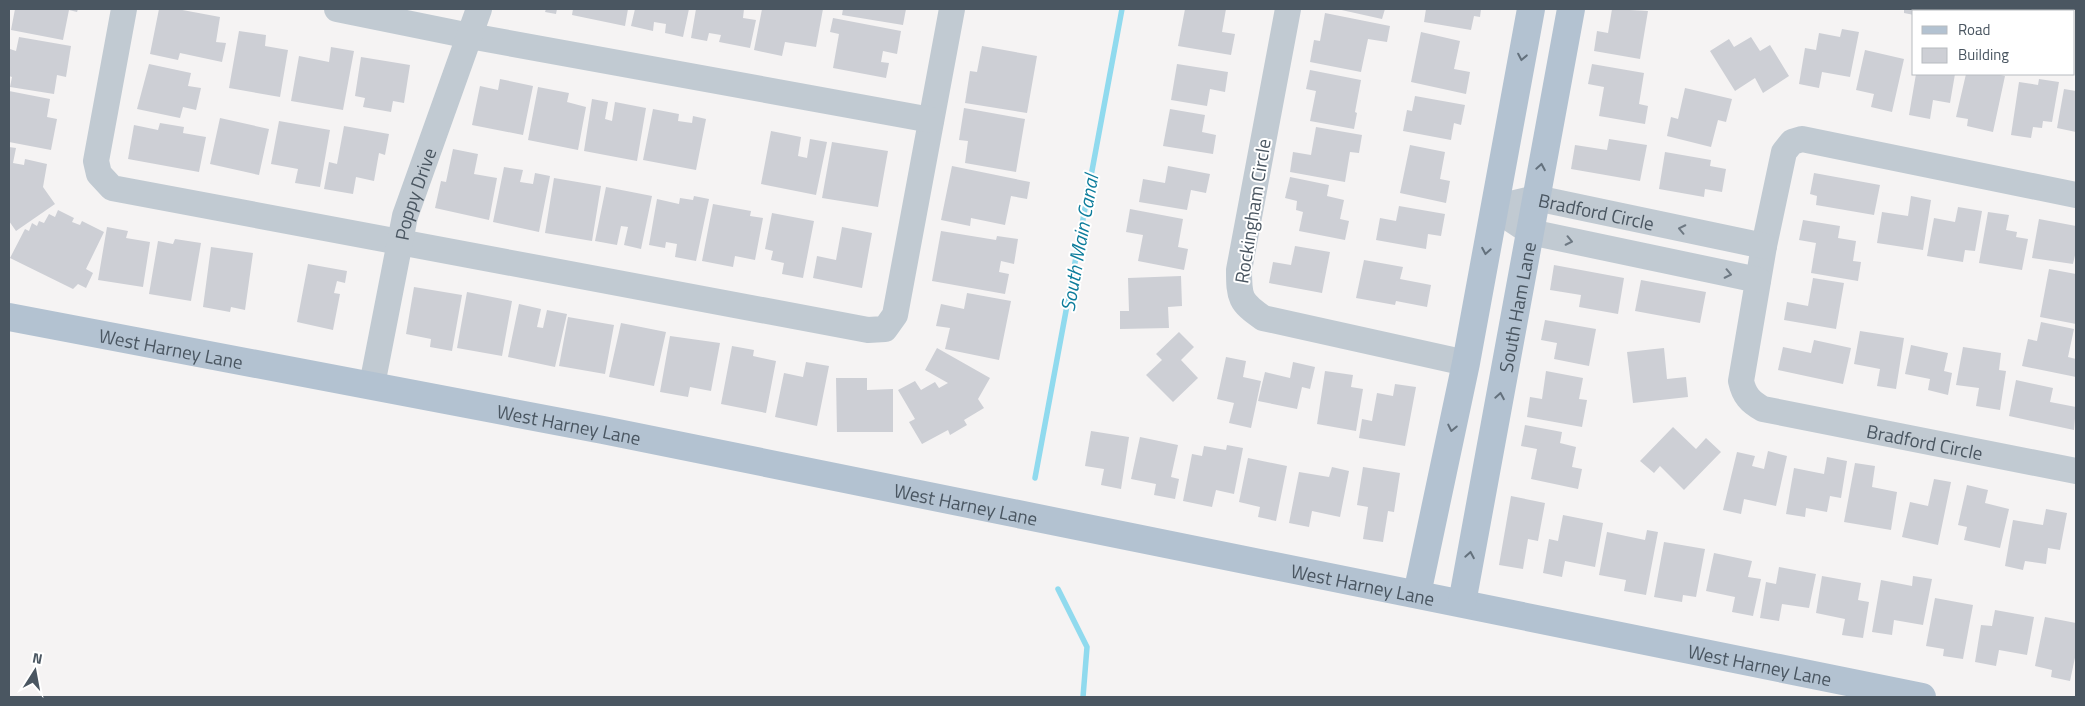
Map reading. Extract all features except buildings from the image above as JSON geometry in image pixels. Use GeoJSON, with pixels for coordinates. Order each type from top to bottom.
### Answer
{"type":"FeatureCollection","features":[{"type":"Feature","properties":{"kind":"main road","name":"South Ham Lane"},"geometry":{"type":"LineString","coordinates":[[1417,594],[1466,363],[1531,9]]}},
{"type":"Feature","properties":{"kind":"main road","name":"South Ham Lane"},"geometry":{"type":"LineString","coordinates":[[1462,604],[1570,9]]}},
{"type":"Feature","properties":{"kind":"main road","name":"West Harney Lane"},"geometry":{"type":"LineString","coordinates":[[9,317],[372,385],[1922,697]]}},
{"type":"Feature","properties":{"kind":"street"},"geometry":{"type":"LineString","coordinates":[[124,9],[96,161],[99,174],[112,188],[868,330],[885,328],[895,315],[952,9]]}},
{"type":"Feature","properties":{"kind":"street"},"geometry":{"type":"LineString","coordinates":[[337,9],[470,36],[931,120]]}},
{"type":"Feature","properties":{"kind":"street","name":"Poppy Drive"},"geometry":{"type":"LineString","coordinates":[[372,385],[405,216],[478,9]]}},
{"type":"Feature","properties":{"kind":"street","name":"Rockingham Circle"},"geometry":{"type":"LineString","coordinates":[[1288,9],[1239,270],[1239,292],[1247,307],[1264,318],[1466,363]]}},
{"type":"Feature","properties":{"kind":"street","name":"Bradford Circle"},"geometry":{"type":"LineString","coordinates":[[2076,195],[1802,139],[1792,142],[1784,152],[1764,246],[1741,380],[1744,394],[1755,405],[1764,409],[2076,471]]}},
{"type":"Feature","properties":{"kind":"street","name":"Bradford Circle"},"geometry":{"type":"LineString","coordinates":[[1494,208],[1536,198],[1764,246]]}},
{"type":"Feature","properties":{"kind":"street","name":"Bradford Circle"},"geometry":{"type":"LineString","coordinates":[[1494,208],[1530,232],[1758,280]]}},
{"type":"Feature","properties":{"kind":"waterway","name":"South Main Canal"},"geometry":{"type":"LineString","coordinates":[[1035,478],[1122,9]]}},
{"type":"Feature","properties":{"kind":"waterway","name":"South Main Canal"},"geometry":{"type":"LineString","coordinates":[[1058,589],[1087,647],[1083,697]]}}]}
